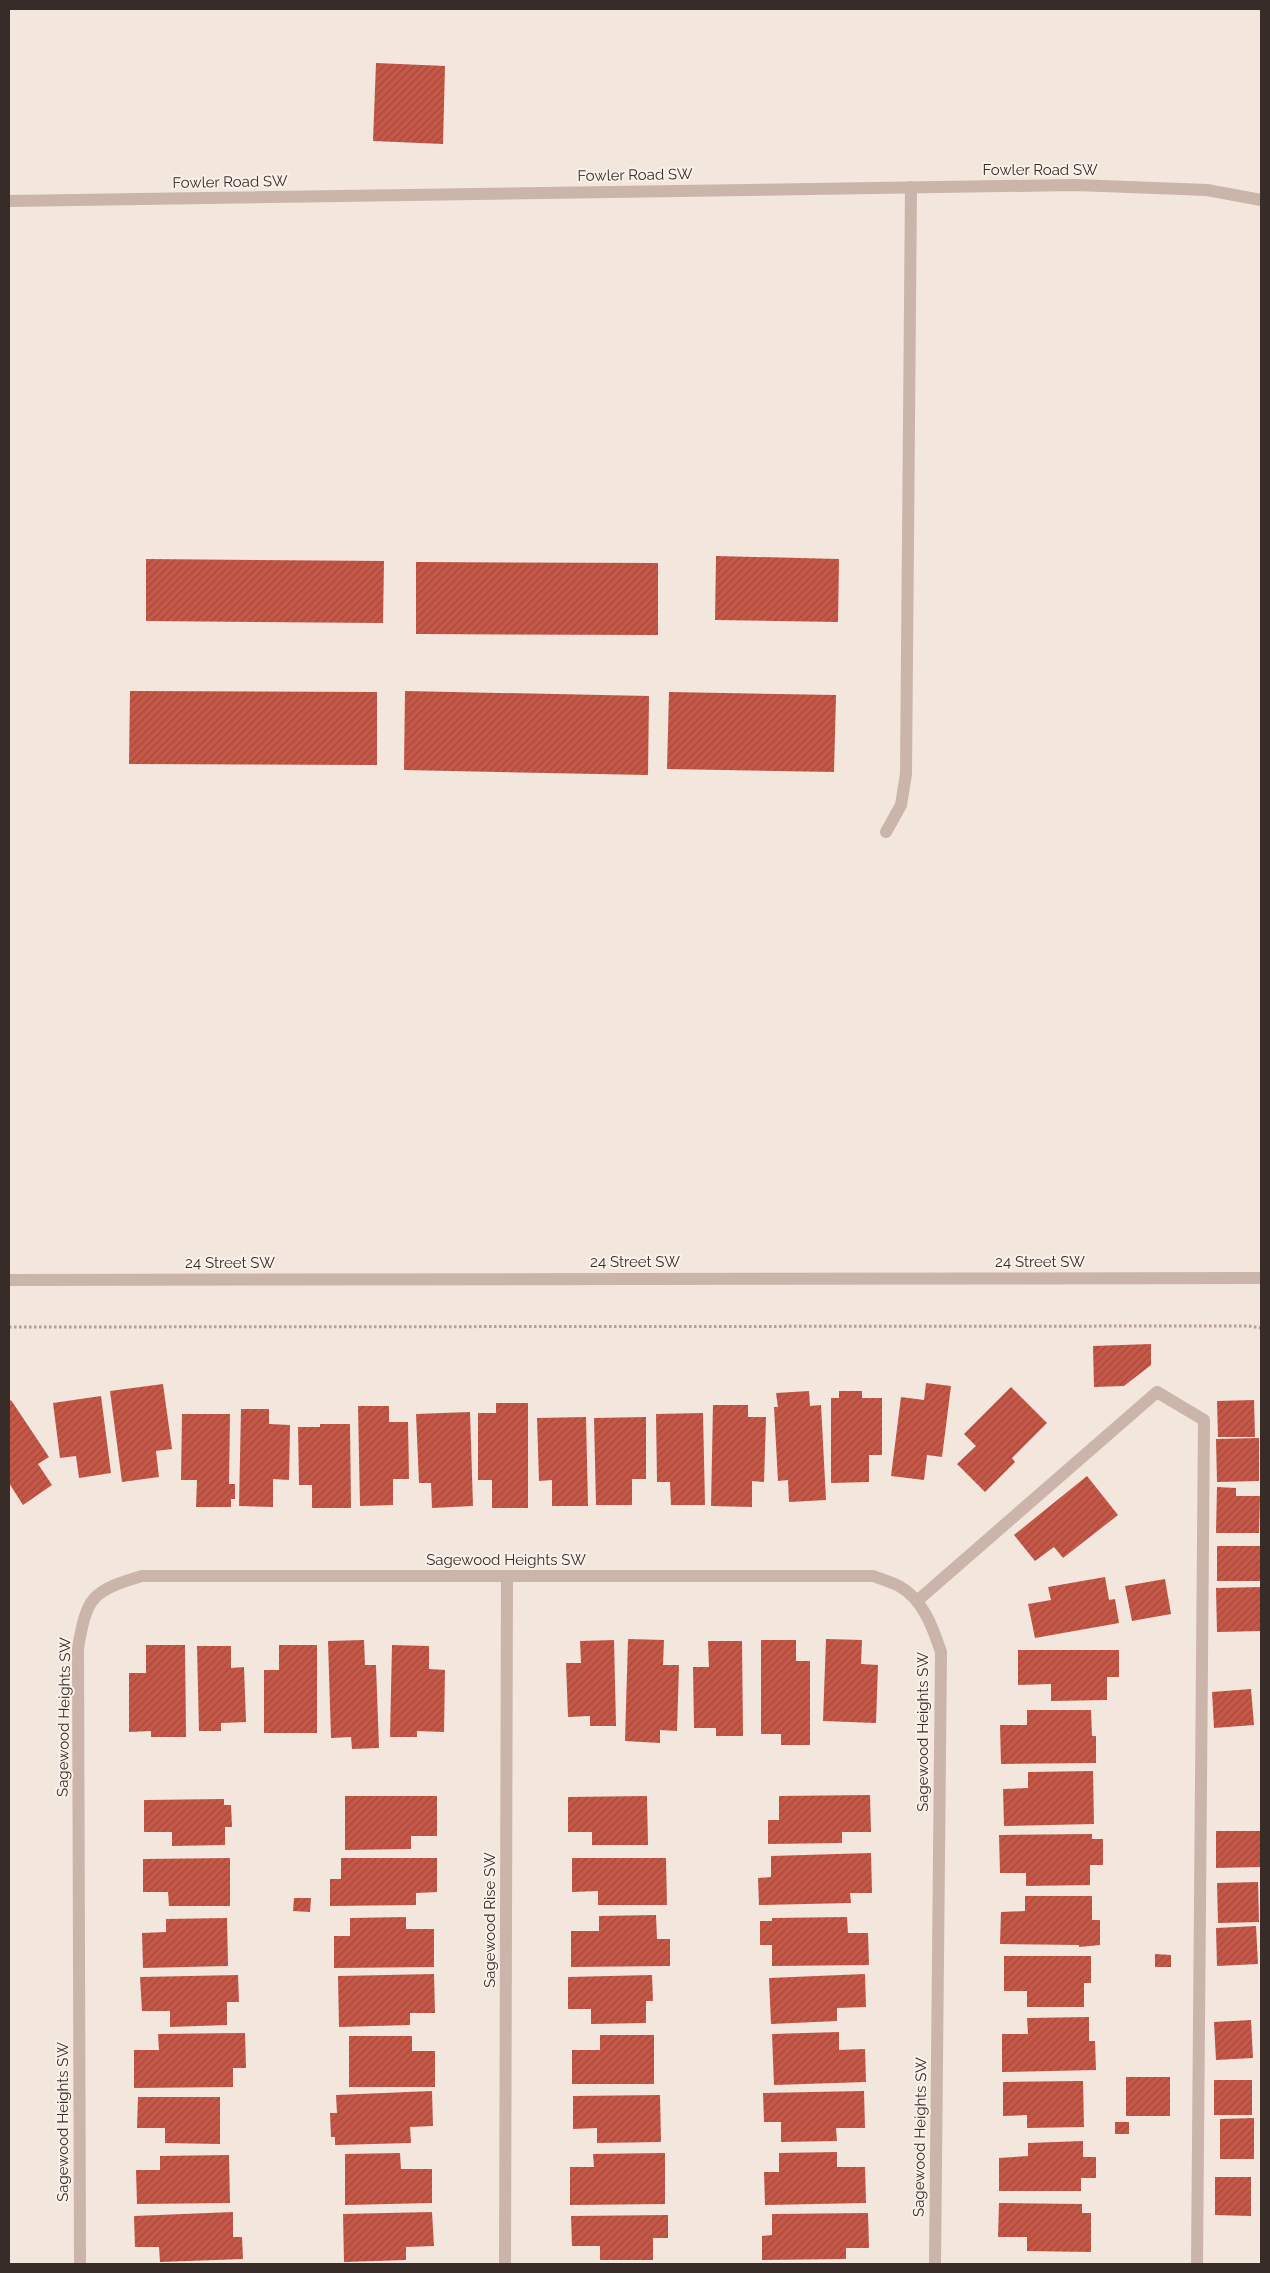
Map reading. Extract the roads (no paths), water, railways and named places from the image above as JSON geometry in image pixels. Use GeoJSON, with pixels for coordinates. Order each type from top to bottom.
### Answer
{"type":"FeatureCollection","features":[{"type":"Feature","properties":{"kind":"street","name":"Fowler Road SW"},"geometry":{"type":"LineString","coordinates":[[9,201],[1076,185],[1207,190],[1261,200]]}},
{"type":"Feature","properties":{"kind":"street"},"geometry":{"type":"LineString","coordinates":[[886,832],[901,805],[906,774],[911,188]]}},
{"type":"Feature","properties":{"kind":"street","name":"24 Street SW"},"geometry":{"type":"LineString","coordinates":[[9,1280],[1258,1279]]}},
{"type":"Feature","properties":{"kind":"street"},"geometry":{"type":"LineString","coordinates":[[917,1601],[1156,1392],[1204,1420],[1197,2264]]}},
{"type":"Feature","properties":{"kind":"street","name":"Sagewood Heights SW"},"geometry":{"type":"LineString","coordinates":[[80,2264],[78,1648],[84,1615],[95,1596],[117,1583],[142,1576],[873,1576],[900,1586],[917,1601],[932,1626],[941,1652],[935,2264]]}},
{"type":"Feature","properties":{"kind":"street","name":"Sagewood Rise SW"},"geometry":{"type":"LineString","coordinates":[[505,2264],[507,1576]]}}]}
